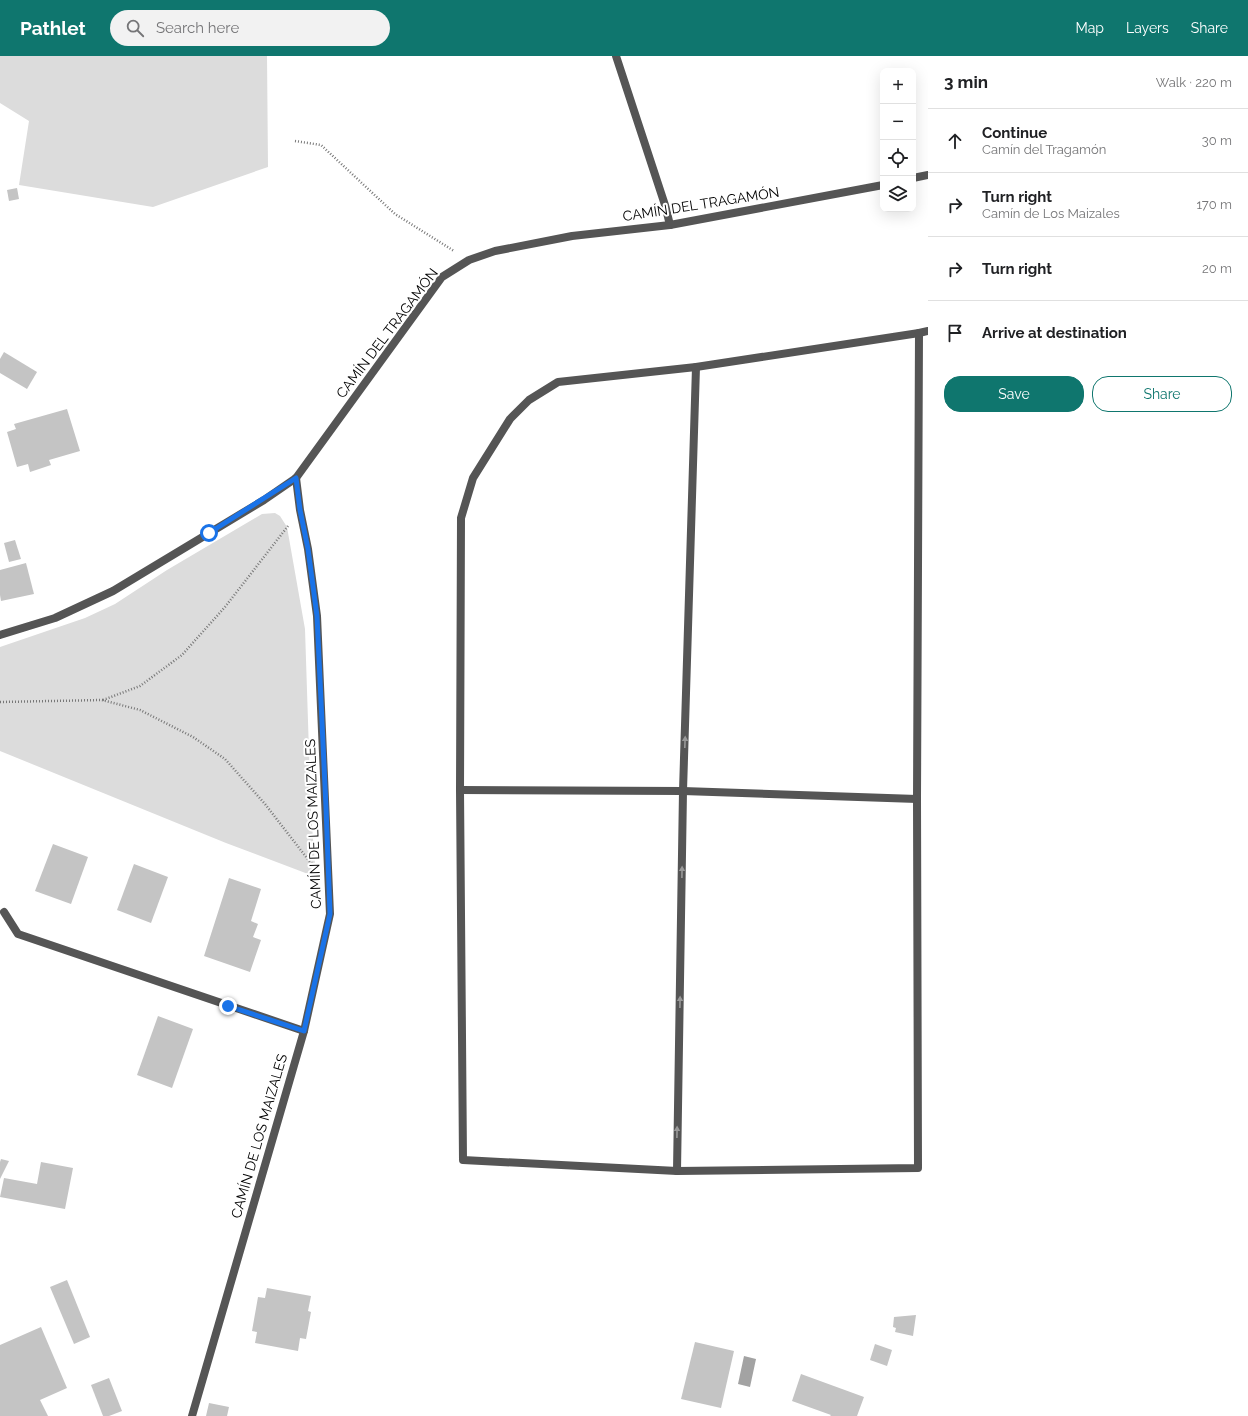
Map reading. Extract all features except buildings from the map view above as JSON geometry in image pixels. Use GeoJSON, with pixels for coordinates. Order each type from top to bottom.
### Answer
{"type":"FeatureCollection","features":[{"type":"Feature","properties":{"kind":"street"},"geometry":{"type":"LineString","coordinates":[[616,56],[670,225]]}},
{"type":"Feature","properties":{"kind":"street"},"geometry":{"type":"LineString","coordinates":[[916,177],[928,175]]}},
{"type":"Feature","properties":{"kind":"street","name":"CAMÍN DEL TRAGAMÓN"},"geometry":{"type":"LineString","coordinates":[[0,634],[54,618],[114,591],[264,500],[296,478],[442,277],[468,260],[495,251],[572,236],[670,225],[880,186]]}},
{"type":"Feature","properties":{"kind":"street"},"geometry":{"type":"LineString","coordinates":[[919,333],[917,799],[918,1168],[677,1171],[462,1160],[460,790],[461,518],[473,478],[510,419],[529,400],[558,382],[696,367],[928,331]]}},
{"type":"Feature","properties":{"kind":"street"},"geometry":{"type":"LineString","coordinates":[[677,1171],[683,791],[696,367]]}},
{"type":"Feature","properties":{"kind":"street","name":"CAMÍN DE LOS MAIZALES"},"geometry":{"type":"LineString","coordinates":[[192,1416],[304,1031],[330,914],[317,616],[296,478]]}},
{"type":"Feature","properties":{"kind":"street"},"geometry":{"type":"LineString","coordinates":[[460,790],[683,791],[917,799]]}},
{"type":"Feature","properties":{"kind":"street"},"geometry":{"type":"LineString","coordinates":[[4,912],[18,934],[304,1031]]}},
{"type":"Feature","properties":{"kind":"path"},"geometry":{"type":"LineString","coordinates":[[295,141],[321,145],[395,214],[468,260]]}},
{"type":"Feature","properties":{"kind":"path"},"geometry":{"type":"LineString","coordinates":[[102,700],[140,686],[182,655],[226,607],[300,510]]}},
{"type":"Feature","properties":{"kind":"path"},"geometry":{"type":"LineString","coordinates":[[0,702],[102,700],[140,710],[193,737],[225,759],[265,804],[310,862],[328,871]]}},
{"type":"Feature","properties":{"kind":"shaded area"},"geometry":{"type":"Polygon","coordinates":[[[0,56],[267,56],[268,167],[153,207],[19,185],[29,121],[0,103],[0,56]]]}},
{"type":"Feature","properties":{"kind":"shaded area"},"geometry":{"type":"Polygon","coordinates":[[[275,513],[280,516],[287,527],[305,629],[311,813],[316,877],[226,843],[0,751],[0,647],[85,618],[115,604],[167,570],[262,514],[275,513]]]}},
{"type":"Feature","properties":{"kind":"shaded area"},"geometry":{"type":"Polygon","coordinates":[[[744,1356],[756,1359],[750,1387],[738,1384],[744,1356]]]}},
{"type":"Feature","properties":{"kind":"route"},"geometry":{"type":"LineString","coordinates":[[209,533],[264,500],[296,478],[317,616],[326,807],[330,914],[304,1031],[228,1006]]}}]}
